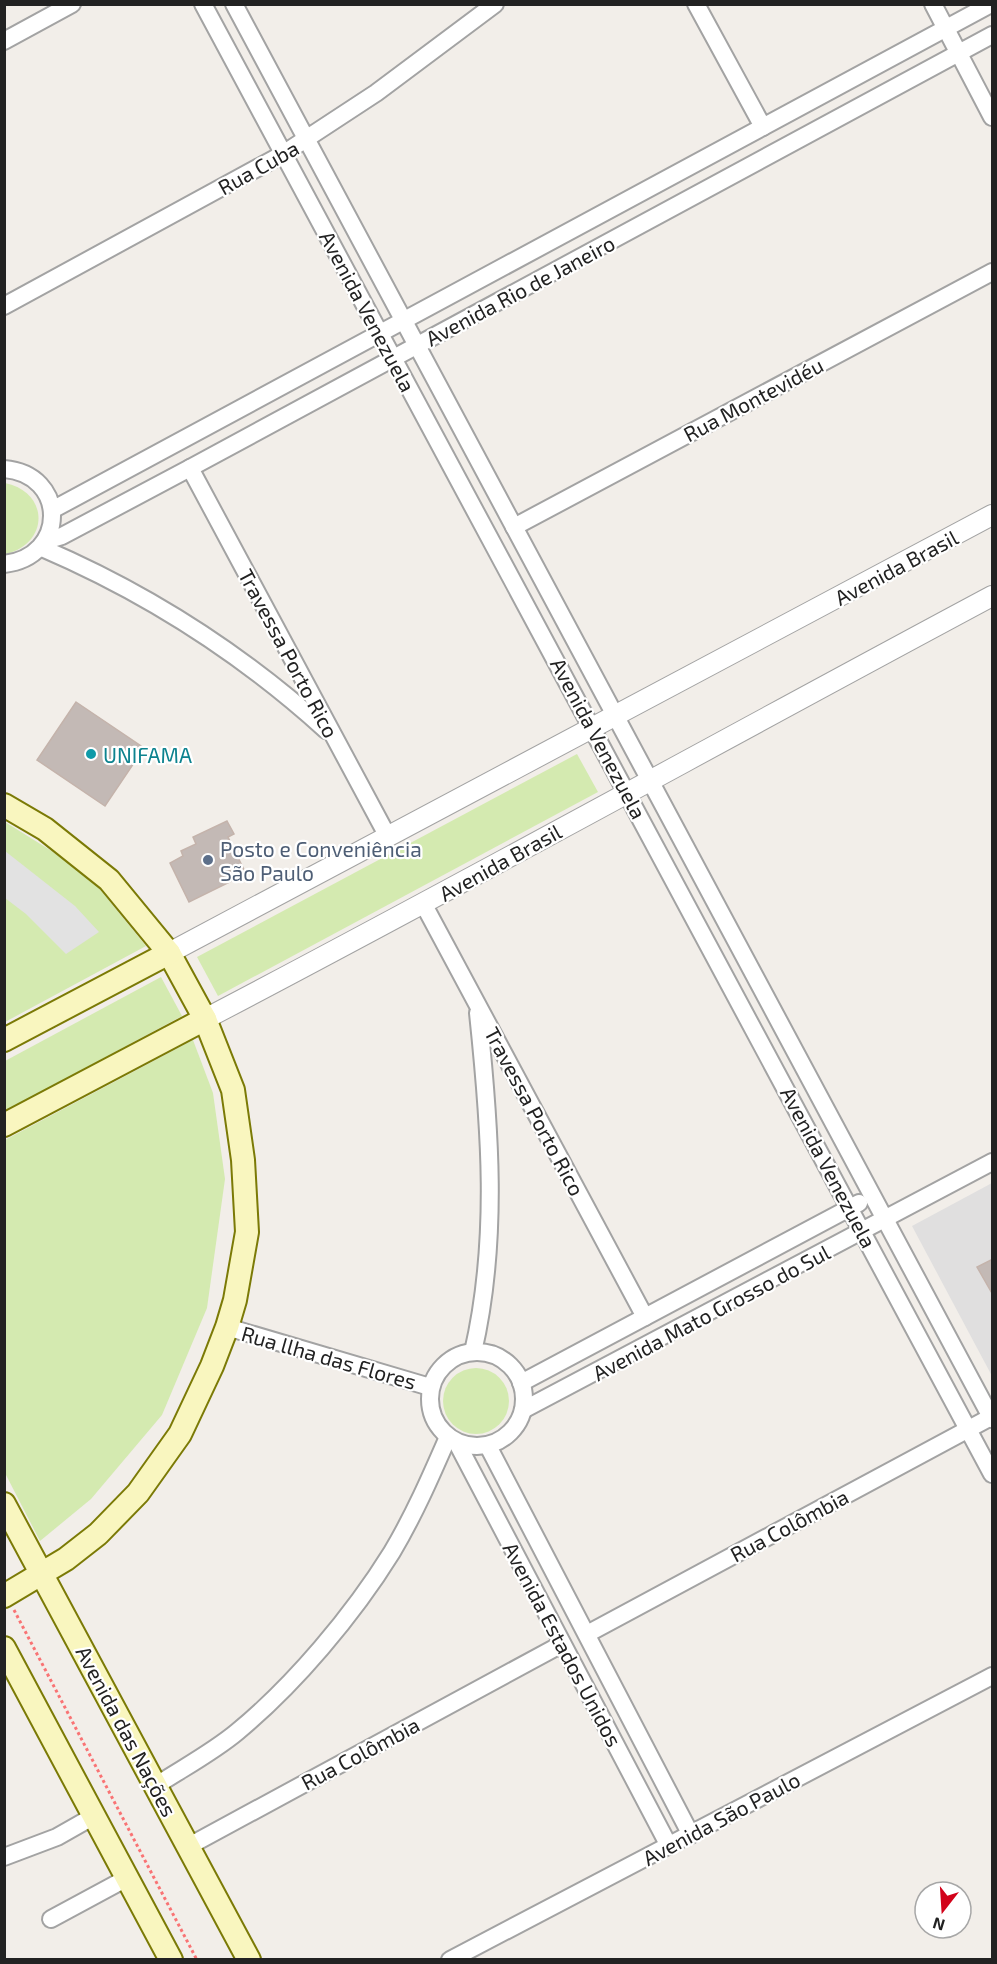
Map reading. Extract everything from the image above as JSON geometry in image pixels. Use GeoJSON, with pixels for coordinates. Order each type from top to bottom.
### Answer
{"type":"FeatureCollection","features":[{"type":"Feature","properties":{"kind":"main road"},"geometry":{"type":"LineString","coordinates":[[4,805],[45,829],[110,880],[169,953],[205,1018],[233,1090],[243,1160],[247,1232],[235,1300],[227,1327],[212,1366],[180,1434],[138,1493],[98,1534],[42,1575],[5,1595]]}},
{"type":"Feature","properties":{"kind":"main road","name":"Avenida Brasil"},"geometry":{"type":"LineString","coordinates":[[4,1041],[169,953]]}},
{"type":"Feature","properties":{"kind":"main road","name":"Avenida Brasil"},"geometry":{"type":"LineString","coordinates":[[4,1125],[205,1018]]}},
{"type":"Feature","properties":{"kind":"main road","name":"Avenida das Nações"},"geometry":{"type":"LineString","coordinates":[[4,1504],[249,1959]]}},
{"type":"Feature","properties":{"kind":"main road"},"geometry":{"type":"LineString","coordinates":[[4,1648],[171,1959]]}},
{"type":"Feature","properties":{"kind":"street"},"geometry":{"type":"LineString","coordinates":[[4,41],[72,4]]}},
{"type":"Feature","properties":{"kind":"street","name":"Avenida Venezuela"},"geometry":{"type":"LineString","coordinates":[[203,4],[628,791],[993,1474]]}},
{"type":"Feature","properties":{"kind":"street","name":"Avenida Venezuela"},"geometry":{"type":"LineString","coordinates":[[234,4],[992,1418]]}},
{"type":"Feature","properties":{"kind":"street","name":"Rua Cuba"},"geometry":{"type":"LineString","coordinates":[[4,306],[283,154],[376,93],[495,4]]}},
{"type":"Feature","properties":{"kind":"street"},"geometry":{"type":"LineString","coordinates":[[696,4],[763,127]]}},
{"type":"Feature","properties":{"kind":"street"},"geometry":{"type":"LineString","coordinates":[[933,4],[993,117]]}},
{"type":"Feature","properties":{"kind":"street","name":"Avenida Rio de Janeiro"},"geometry":{"type":"LineString","coordinates":[[52,510],[991,4]]}},
{"type":"Feature","properties":{"kind":"street","name":"Avenida Rio de Janeiro"},"geometry":{"type":"LineString","coordinates":[[4,564],[19,563],[44,544],[62,537],[993,34]]}},
{"type":"Feature","properties":{"kind":"street","name":"Rua Montevidéu"},"geometry":{"type":"LineString","coordinates":[[514,527],[993,272]]}},
{"type":"Feature","properties":{"kind":"street","name":"Travessa Porto Rico"},"geometry":{"type":"LineString","coordinates":[[190,468],[388,837]]}},
{"type":"Feature","properties":{"kind":"street"},"geometry":{"type":"LineString","coordinates":[[4,469],[29,475],[40,484],[51,501],[53,521],[44,544],[111,579],[227,649],[282,690],[335,738]]}},
{"type":"Feature","properties":{"kind":"street","name":"Avenida Brasil"},"geometry":{"type":"LineString","coordinates":[[169,953],[993,515]]}},
{"type":"Feature","properties":{"kind":"street","name":"Avenida Brasil"},"geometry":{"type":"LineString","coordinates":[[205,1018],[424,904],[648,780],[993,596]]}},
{"type":"Feature","properties":{"kind":"street","name":"Travessa Porto Rico"},"geometry":{"type":"LineString","coordinates":[[424,904],[645,1317]]}},
{"type":"Feature","properties":{"kind":"street"},"geometry":{"type":"LineString","coordinates":[[473,1352],[486,1286],[491,1233],[485,1084],[477,1002]]}},
{"type":"Feature","properties":{"kind":"street","name":"Avenida Mato Grosso do Sul"},"geometry":{"type":"LineString","coordinates":[[524,1410],[993,1162]]}},
{"type":"Feature","properties":{"kind":"street","name":"Avenida Mato Grosso do Sul"},"geometry":{"type":"LineString","coordinates":[[521,1383],[871,1196]]}},
{"type":"Feature","properties":{"kind":"street","name":"Rua llha das Flores"},"geometry":{"type":"LineString","coordinates":[[227,1327],[430,1387]]}},
{"type":"Feature","properties":{"kind":"street"},"geometry":{"type":"LineString","coordinates":[[473,1352],[500,1358],[511,1366],[521,1383],[525,1398],[524,1410],[511,1433],[488,1446],[477,1447],[452,1440],[433,1419],[429,1403],[430,1387],[436,1374],[446,1363],[459,1355],[473,1352]]}},
{"type":"Feature","properties":{"kind":"street","name":"Rua Colômbia"},"geometry":{"type":"LineString","coordinates":[[587,1634],[992,1418]]}},
{"type":"Feature","properties":{"kind":"street"},"geometry":{"type":"LineString","coordinates":[[157,1785],[236,1733],[315,1653],[365,1592],[392,1552],[452,1440]]}},
{"type":"Feature","properties":{"kind":"street","name":"Avenida Estados Unidos"},"geometry":{"type":"LineString","coordinates":[[452,1440],[669,1846]]}},
{"type":"Feature","properties":{"kind":"street","name":"Avenida Estados Unidos"},"geometry":{"type":"LineString","coordinates":[[488,1446],[691,1835]]}},
{"type":"Feature","properties":{"kind":"street","name":"Rua Colômbia"},"geometry":{"type":"LineString","coordinates":[[189,1846],[562,1644]]}},
{"type":"Feature","properties":{"kind":"street","name":"Avenida São Paulo"},"geometry":{"type":"LineString","coordinates":[[450,1959],[993,1676]]}},
{"type":"Feature","properties":{"kind":"street"},"geometry":{"type":"LineString","coordinates":[[4,1857],[57,1837],[94,1816]]}},
{"type":"Feature","properties":{"kind":"street"},"geometry":{"type":"LineString","coordinates":[[51,1919],[127,1878]]}},
{"type":"Feature","properties":{"kind":"path"},"geometry":{"type":"LineString","coordinates":[[5,1595],[197,1959]]}},
{"type":"Feature","properties":{"kind":"shaded area"},"geometry":{"type":"Polygon","coordinates":[[[5,851],[75,906],[99,932],[66,954],[26,914],[5,898],[5,851]]]}},
{"type":"Feature","properties":{"kind":"shaded area"},"geometry":{"type":"Polygon","coordinates":[[[992,1183],[992,1376],[912,1226],[992,1183]]]}},
{"type":"Feature","properties":{"kind":"green space"},"geometry":{"type":"Polygon","coordinates":[[[5,483],[19,488],[30,496],[36,507],[38,518],[37,529],[31,540],[6,554],[5,483]]]}},
{"type":"Feature","properties":{"kind":"green space"},"geometry":{"type":"Polygon","coordinates":[[[577,754],[598,792],[218,996],[197,957],[577,754]]]}},
{"type":"Feature","properties":{"kind":"green space"},"geometry":{"type":"Polygon","coordinates":[[[5,822],[50,850],[94,882],[146,946],[5,1022],[5,822]]]}},
{"type":"Feature","properties":{"kind":"green space"},"geometry":{"type":"Polygon","coordinates":[[[161,977],[182,1016],[5,1111],[5,1061],[161,977]]]}},
{"type":"Feature","properties":{"kind":"green space"},"geometry":{"type":"Polygon","coordinates":[[[193,1040],[213,1093],[225,1179],[207,1308],[162,1415],[91,1499],[40,1541],[5,1473],[5,1140],[193,1040]]]}},
{"type":"Feature","properties":{"kind":"green space"},"geometry":{"type":"Polygon","coordinates":[[[476,1368],[488,1371],[499,1378],[506,1389],[509,1401],[506,1413],[499,1424],[488,1431],[476,1434],[464,1431],[453,1424],[446,1413],[443,1401],[446,1389],[453,1378],[464,1371],[476,1368]]]}},
{"type":"Feature","properties":{"kind":"building","name":"UNIFAMA"},"geometry":{"type":"Polygon","coordinates":[[[76,702],[144,748],[105,806],[37,760],[76,702]]]}},
{"type":"Feature","properties":{"kind":"building","name":"Posto e Conveniência São Paulo"},"geometry":{"type":"Polygon","coordinates":[[[227,821],[234,834],[228,837],[246,874],[189,902],[170,863],[183,856],[181,851],[196,844],[193,837],[227,821]]]}},
{"type":"Feature","properties":{"kind":"building"},"geometry":{"type":"Polygon","coordinates":[[[993,1259],[993,1295],[977,1267],[993,1259]]]}},
{"type":"Feature","properties":{"kind":"place","name":"UNIFAMA"},"geometry":{"type":"Point","coordinates":[91,754]}},
{"type":"Feature","properties":{"kind":"place","name":"Posto e Conveniência São Paulo"},"geometry":{"type":"Point","coordinates":[208,860]}}]}
